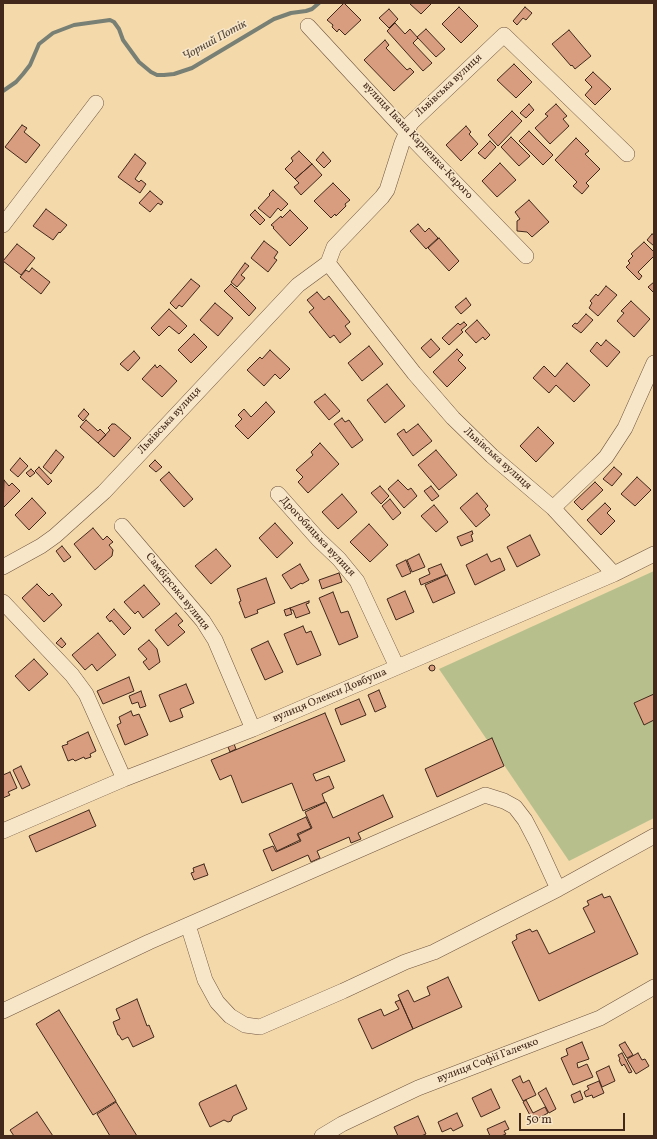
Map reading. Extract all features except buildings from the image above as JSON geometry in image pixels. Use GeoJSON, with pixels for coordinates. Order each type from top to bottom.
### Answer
{"type":"FeatureCollection","features":[{"type":"Feature","properties":{"kind":"street","name":"вулиця Івана Карпенка-Карого"},"geometry":{"type":"LineString","coordinates":[[308,26],[406,132],[526,256]]}},
{"type":"Feature","properties":{"kind":"street","name":"Львівська вулиця"},"geometry":{"type":"LineString","coordinates":[[3,567],[41,546],[55,536],[104,492],[298,285],[328,263],[334,247],[388,190],[406,132],[411,123],[504,35],[628,154]]}},
{"type":"Feature","properties":{"kind":"street"},"geometry":{"type":"LineString","coordinates":[[3,225],[96,103]]}},
{"type":"Feature","properties":{"kind":"street","name":"Львівська вулиця"},"geometry":{"type":"LineString","coordinates":[[328,263],[414,373],[453,418],[492,456],[553,508],[614,574]]}},
{"type":"Feature","properties":{"kind":"street"},"geometry":{"type":"LineString","coordinates":[[553,508],[606,456],[625,428],[654,363]]}},
{"type":"Feature","properties":{"kind":"street","name":"Дрогобицька вулиця"},"geometry":{"type":"LineString","coordinates":[[278,494],[318,539],[339,559],[357,581],[397,667]]}},
{"type":"Feature","properties":{"kind":"street","name":"Самбірська вулиця"},"geometry":{"type":"LineString","coordinates":[[122,526],[203,621],[216,640],[253,729]]}},
{"type":"Feature","properties":{"kind":"street","name":"вулиця Олекси Довбуша"},"geometry":{"type":"LineString","coordinates":[[3,831],[124,778],[253,729],[614,574],[654,554]]}},
{"type":"Feature","properties":{"kind":"street"},"geometry":{"type":"LineString","coordinates":[[5,608],[72,675],[86,694],[124,778]]}},
{"type":"Feature","properties":{"kind":"street"},"geometry":{"type":"LineString","coordinates":[[3,1011],[149,942],[485,795],[504,801],[515,807],[525,820],[558,889]]}},
{"type":"Feature","properties":{"kind":"street"},"geometry":{"type":"LineString","coordinates":[[188,926],[195,953],[205,980],[217,1002],[230,1016],[245,1025],[260,1027],[343,992],[405,962],[434,952],[558,889],[654,836]]}},
{"type":"Feature","properties":{"kind":"street","name":"вулиця Софії Галечко"},"geometry":{"type":"LineString","coordinates":[[322,1136],[342,1124],[418,1088],[594,1020],[654,987]]}},
{"type":"Feature","properties":{"kind":"green space"},"geometry":{"type":"Polygon","coordinates":[[[654,571],[654,818],[569,861],[439,669],[654,571]]]}},
{"type":"Feature","properties":{"kind":"waterway","name":"Чорний Потік"},"geometry":{"type":"LineString","coordinates":[[3,91],[16,82],[30,65],[39,44],[53,33],[74,25],[110,20],[114,22],[119,29],[123,40],[139,62],[151,72],[157,75],[164,75],[174,74],[192,68],[274,19],[291,13],[312,9],[319,3]]}}]}
